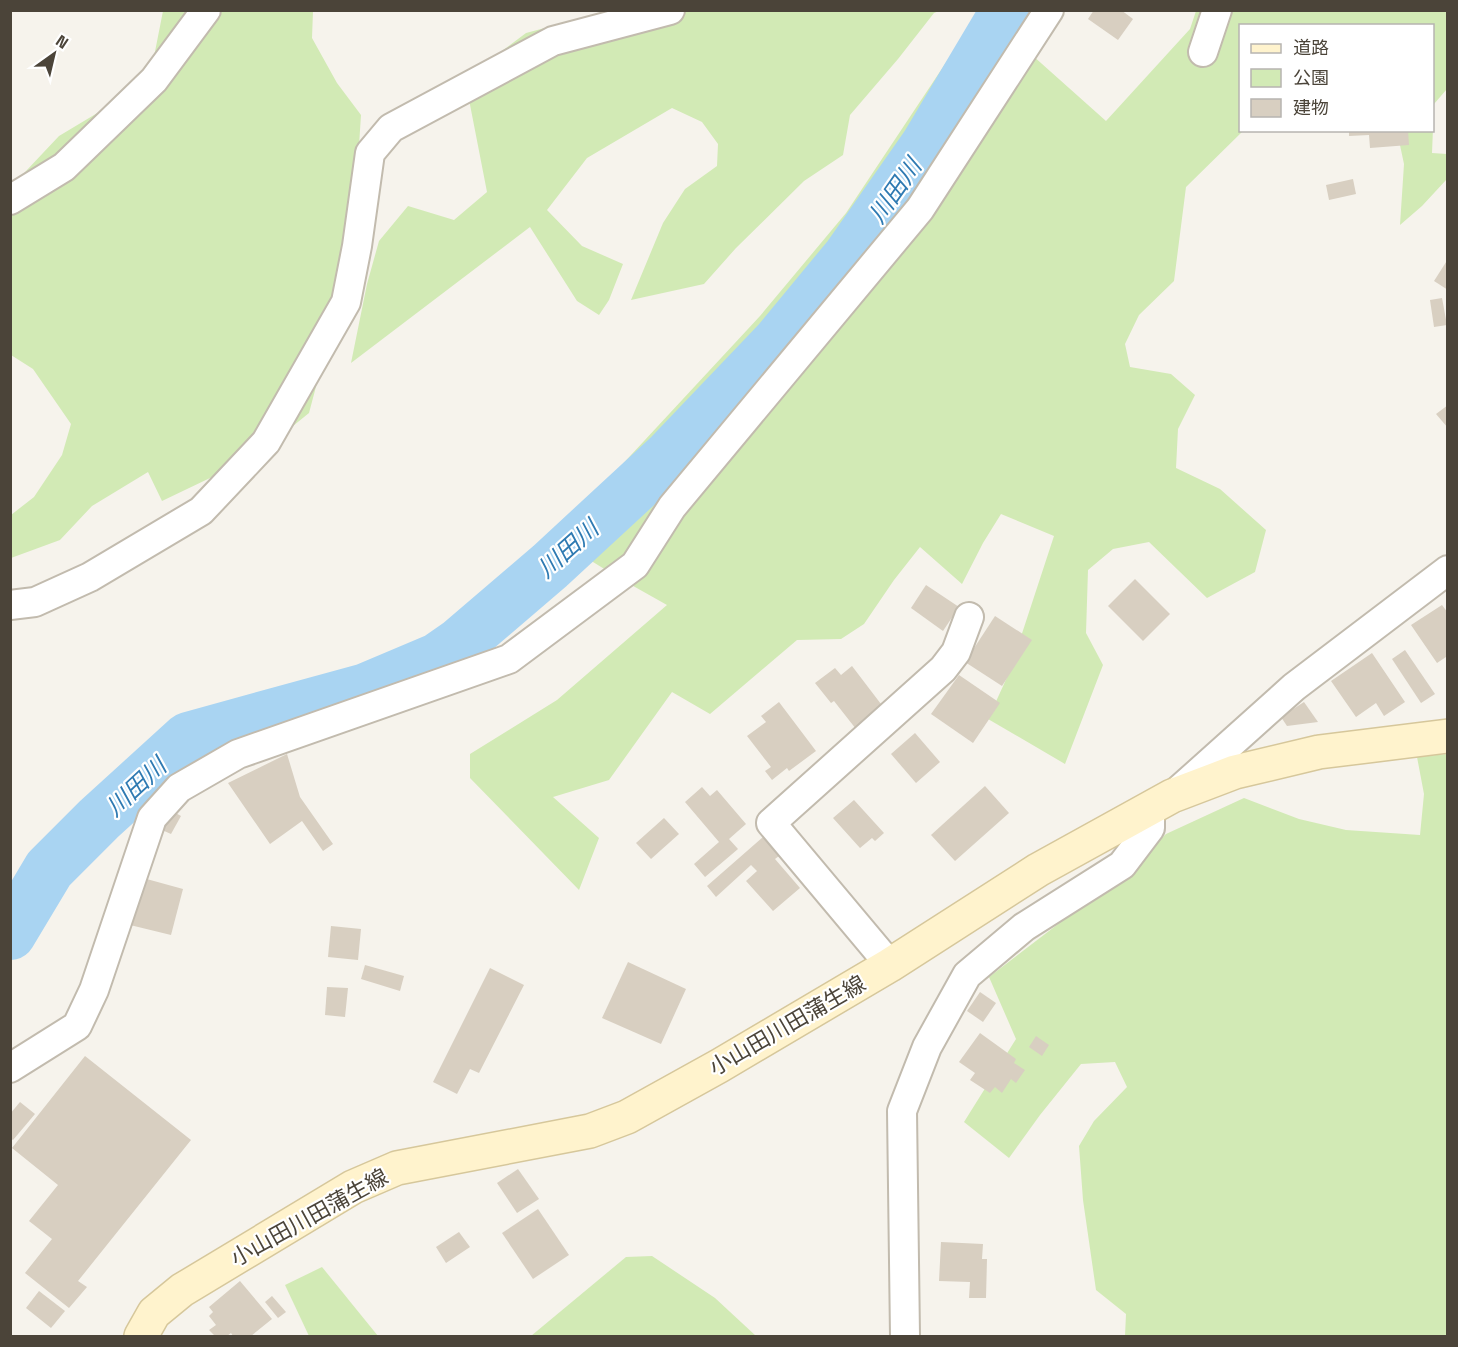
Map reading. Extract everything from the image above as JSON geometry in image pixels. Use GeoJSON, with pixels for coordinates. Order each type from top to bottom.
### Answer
{"type":"FeatureCollection","features":[{"type":"Feature","properties":{"kind":"main road","name":"小山田川田蒲生線"},"geometry":{"type":"LineString","coordinates":[[141,1336],[154,1313],[182,1290],[353,1187],[397,1168],[590,1131],[627,1117],[890,965],[1038,870],[1161,802],[1235,772],[1319,752],[1448,736]]}},
{"type":"Feature","properties":{"kind":"street"},"geometry":{"type":"LineString","coordinates":[[10,200],[64,167],[154,80],[206,10]]}},
{"type":"Feature","properties":{"kind":"street"},"geometry":{"type":"LineString","coordinates":[[10,605],[34,602],[90,578],[201,511],[266,442],[346,302],[357,246],[370,153],[391,128],[553,41],[670,10]]}},
{"type":"Feature","properties":{"kind":"street"},"geometry":{"type":"LineString","coordinates":[[10,1068],[78,1026],[94,990],[152,818],[179,788],[238,754],[509,660],[635,565],[672,507],[920,209],[1049,10]]}},
{"type":"Feature","properties":{"kind":"street"},"geometry":{"type":"LineString","coordinates":[[1203,52],[1217,10]]}},
{"type":"Feature","properties":{"kind":"street"},"geometry":{"type":"LineString","coordinates":[[905,1336],[902,1111],[927,1047],[967,975],[1024,927],[1122,865],[1150,828],[1161,802],[1294,687],[1448,570]]}},
{"type":"Feature","properties":{"kind":"street"},"geometry":{"type":"LineString","coordinates":[[890,965],[771,823],[944,669],[956,652],[969,617]]}},
{"type":"Feature","properties":{"kind":"green space"},"geometry":{"type":"Polygon","coordinates":[[[163,11],[313,11],[312,38],[337,83],[361,115],[358,161],[322,364],[309,413],[256,456],[162,501],[148,472],[92,506],[60,540],[11,558],[11,515],[34,497],[62,455],[71,424],[33,369],[11,355],[10,188],[59,136],[149,82],[163,11]]]}},
{"type":"Feature","properties":{"kind":"green space"},"geometry":{"type":"Polygon","coordinates":[[[608,11],[939,11],[934,13],[850,115],[843,155],[804,181],[736,248],[704,284],[631,300],[663,223],[685,189],[717,166],[718,144],[702,122],[672,108],[587,158],[547,210],[582,246],[623,264],[609,300],[599,315],[577,301],[530,227],[351,363],[367,284],[379,241],[408,206],[454,220],[487,192],[465,79],[526,33],[608,11]]]}},
{"type":"Feature","properties":{"kind":"green space"},"geometry":{"type":"Polygon","coordinates":[[[1196,11],[1447,11],[1447,89],[1434,104],[1434,24],[1239,24],[1239,132],[1242,132],[1186,187],[1174,281],[1139,315],[1125,344],[1130,367],[1171,374],[1195,395],[1178,429],[1176,468],[1220,489],[1266,530],[1255,572],[1207,598],[1149,542],[1113,549],[1088,570],[1086,633],[1103,665],[1065,764],[988,719],[1009,673],[1054,536],[1001,514],[962,584],[920,547],[864,624],[841,639],[797,640],[710,714],[672,692],[609,780],[553,797],[599,838],[579,890],[470,778],[470,754],[557,700],[667,605],[554,538],[760,316],[846,213],[961,40],[1014,39],[1106,121],[1190,29],[1196,11]]]}},
{"type":"Feature","properties":{"kind":"green space"},"geometry":{"type":"Polygon","coordinates":[[[1397,132],[1433,132],[1432,153],[1447,154],[1447,179],[1422,206],[1400,225],[1404,164],[1397,132]]]}},
{"type":"Feature","properties":{"kind":"green space"},"geometry":{"type":"Polygon","coordinates":[[[1447,754],[1447,1336],[1125,1336],[1126,1314],[1096,1290],[1083,1200],[1079,1146],[1094,1121],[1127,1087],[1115,1062],[1081,1064],[1009,1158],[964,1122],[1016,1039],[989,977],[1126,872],[1166,834],[1244,798],[1299,819],[1346,830],[1420,835],[1424,794],[1417,757],[1447,754]]]}},
{"type":"Feature","properties":{"kind":"green space"},"geometry":{"type":"Polygon","coordinates":[[[652,1256],[715,1298],[756,1336],[531,1336],[626,1257],[652,1256]]]}},
{"type":"Feature","properties":{"kind":"green space"},"geometry":{"type":"Polygon","coordinates":[[[322,1267],[378,1336],[309,1336],[285,1285],[322,1267]]]}},
{"type":"Feature","properties":{"kind":"building"},"geometry":{"type":"Polygon","coordinates":[[[1094,10],[1121,10],[1133,19],[1118,40],[1088,19],[1094,10]]]}},
{"type":"Feature","properties":{"kind":"building"},"geometry":{"type":"Polygon","coordinates":[[[1349,132],[1408,132],[1409,145],[1370,148],[1369,135],[1349,136],[1349,132]]]}},
{"type":"Feature","properties":{"kind":"building"},"geometry":{"type":"Polygon","coordinates":[[[1353,179],[1356,194],[1329,200],[1326,185],[1353,179]]]}},
{"type":"Feature","properties":{"kind":"building"},"geometry":{"type":"Polygon","coordinates":[[[1448,259],[1448,290],[1434,281],[1448,259]]]}},
{"type":"Feature","properties":{"kind":"building"},"geometry":{"type":"Polygon","coordinates":[[[1442,298],[1447,325],[1434,327],[1430,300],[1442,298]]]}},
{"type":"Feature","properties":{"kind":"building"},"geometry":{"type":"Polygon","coordinates":[[[1448,405],[1448,428],[1436,414],[1448,405]]]}},
{"type":"Feature","properties":{"kind":"building"},"geometry":{"type":"Polygon","coordinates":[[[1135,579],[1170,614],[1143,641],[1108,606],[1135,579]]]}},
{"type":"Feature","properties":{"kind":"building"},"geometry":{"type":"Polygon","coordinates":[[[926,585],[959,607],[943,631],[911,608],[926,585]]]}},
{"type":"Feature","properties":{"kind":"building"},"geometry":{"type":"Polygon","coordinates":[[[1442,605],[1448,613],[1448,660],[1446,657],[1437,663],[1411,625],[1442,605]]]}},
{"type":"Feature","properties":{"kind":"building"},"geometry":{"type":"Polygon","coordinates":[[[995,616],[1032,640],[1002,686],[965,662],[995,616]]]}},
{"type":"Feature","properties":{"kind":"building"},"geometry":{"type":"Polygon","coordinates":[[[1405,650],[1435,694],[1421,703],[1392,659],[1405,650]]]}},
{"type":"Feature","properties":{"kind":"building"},"geometry":{"type":"Polygon","coordinates":[[[1372,653],[1405,702],[1384,716],[1376,703],[1356,717],[1331,681],[1372,653]]]}},
{"type":"Feature","properties":{"kind":"building"},"geometry":{"type":"Polygon","coordinates":[[[852,666],[884,708],[856,729],[834,701],[831,703],[815,683],[835,668],[841,675],[852,666]]]}},
{"type":"Feature","properties":{"kind":"building"},"geometry":{"type":"Polygon","coordinates":[[[959,675],[1000,703],[973,743],[931,714],[959,675]]]}},
{"type":"Feature","properties":{"kind":"building"},"geometry":{"type":"Polygon","coordinates":[[[779,702],[816,751],[789,771],[787,768],[772,780],[765,771],[771,767],[747,736],[766,722],[761,716],[779,702]]]}},
{"type":"Feature","properties":{"kind":"building"},"geometry":{"type":"Polygon","coordinates":[[[1304,702],[1318,722],[1287,726],[1281,717],[1304,702]]]}},
{"type":"Feature","properties":{"kind":"building"},"geometry":{"type":"Polygon","coordinates":[[[915,733],[940,762],[916,783],[891,754],[915,733]]]}},
{"type":"Feature","properties":{"kind":"building"},"geometry":{"type":"Polygon","coordinates":[[[287,754],[300,797],[333,844],[323,851],[302,821],[270,844],[228,783],[287,754]]]}},
{"type":"Feature","properties":{"kind":"building"},"geometry":{"type":"Polygon","coordinates":[[[985,786],[1009,813],[955,861],[931,835],[985,786]]]}},
{"type":"Feature","properties":{"kind":"building"},"geometry":{"type":"Polygon","coordinates":[[[702,787],[710,796],[717,790],[746,824],[729,839],[738,849],[705,877],[694,864],[719,842],[685,802],[702,787]]]}},
{"type":"Feature","properties":{"kind":"building"},"geometry":{"type":"Polygon","coordinates":[[[854,800],[884,833],[875,841],[872,838],[860,848],[833,818],[854,800]]]}},
{"type":"Feature","properties":{"kind":"building"},"geometry":{"type":"Polygon","coordinates":[[[172,811],[181,816],[171,834],[162,830],[172,811]]]}},
{"type":"Feature","properties":{"kind":"building"},"geometry":{"type":"Polygon","coordinates":[[[664,818],[679,834],[651,859],[636,843],[664,818]]]}},
{"type":"Feature","properties":{"kind":"building"},"geometry":{"type":"Polygon","coordinates":[[[763,837],[779,856],[775,859],[800,888],[773,911],[746,881],[757,871],[751,865],[716,897],[707,886],[763,837]]]}},
{"type":"Feature","properties":{"kind":"building"},"geometry":{"type":"Polygon","coordinates":[[[143,878],[183,889],[171,935],[130,925],[143,878]]]}},
{"type":"Feature","properties":{"kind":"building"},"geometry":{"type":"Polygon","coordinates":[[[331,926],[361,929],[358,960],[328,957],[331,926]]]}},
{"type":"Feature","properties":{"kind":"building"},"geometry":{"type":"Polygon","coordinates":[[[628,962],[686,989],[661,1044],[602,1018],[628,962]]]}},
{"type":"Feature","properties":{"kind":"building"},"geometry":{"type":"Polygon","coordinates":[[[365,965],[404,976],[400,991],[361,979],[365,965]]]}},
{"type":"Feature","properties":{"kind":"building"},"geometry":{"type":"Polygon","coordinates":[[[490,968],[524,985],[479,1073],[470,1069],[457,1094],[433,1082],[490,968]]]}},
{"type":"Feature","properties":{"kind":"building"},"geometry":{"type":"Polygon","coordinates":[[[327,987],[348,988],[345,1017],[325,1015],[327,987]]]}},
{"type":"Feature","properties":{"kind":"building"},"geometry":{"type":"Polygon","coordinates":[[[980,992],[996,1003],[983,1022],[967,1011],[980,992]]]}},
{"type":"Feature","properties":{"kind":"building"},"geometry":{"type":"Polygon","coordinates":[[[980,1033],[1016,1059],[1014,1063],[1025,1070],[1016,1083],[1011,1079],[1002,1093],[995,1087],[990,1093],[970,1080],[975,1073],[959,1062],[980,1033]]]}},
{"type":"Feature","properties":{"kind":"building"},"geometry":{"type":"Polygon","coordinates":[[[1036,1036],[1049,1045],[1042,1056],[1029,1047],[1036,1036]]]}},
{"type":"Feature","properties":{"kind":"building"},"geometry":{"type":"Polygon","coordinates":[[[85,1056],[191,1140],[78,1281],[87,1287],[69,1308],[25,1273],[52,1239],[29,1221],[58,1185],[12,1148],[85,1056]]]}},
{"type":"Feature","properties":{"kind":"building"},"geometry":{"type":"Polygon","coordinates":[[[20,1102],[35,1114],[13,1140],[10,1138],[10,1114],[20,1102]]]}},
{"type":"Feature","properties":{"kind":"building"},"geometry":{"type":"Polygon","coordinates":[[[518,1169],[539,1199],[517,1213],[497,1183],[518,1169]]]}},
{"type":"Feature","properties":{"kind":"building"},"geometry":{"type":"Polygon","coordinates":[[[538,1209],[569,1255],[533,1279],[502,1233],[538,1209]]]}},
{"type":"Feature","properties":{"kind":"building"},"geometry":{"type":"Polygon","coordinates":[[[459,1232],[470,1247],[446,1263],[436,1247],[459,1232]]]}},
{"type":"Feature","properties":{"kind":"building"},"geometry":{"type":"Polygon","coordinates":[[[941,1242],[983,1244],[982,1259],[987,1259],[986,1298],[969,1298],[970,1282],[939,1281],[941,1242]]]}},
{"type":"Feature","properties":{"kind":"building"},"geometry":{"type":"Polygon","coordinates":[[[240,1281],[272,1319],[251,1336],[233,1336],[231,1333],[227,1336],[215,1336],[209,1330],[216,1325],[209,1316],[213,1312],[209,1307],[240,1281]]]}},
{"type":"Feature","properties":{"kind":"building"},"geometry":{"type":"Polygon","coordinates":[[[39,1291],[65,1311],[51,1328],[26,1308],[39,1291]]]}},
{"type":"Feature","properties":{"kind":"building"},"geometry":{"type":"Polygon","coordinates":[[[272,1296],[286,1312],[278,1318],[265,1302],[272,1296]]]}},
{"type":"Feature","properties":{"kind":"waterway","name":"川田川"},"geometry":{"type":"LineString","coordinates":[[10,934],[49,869],[99,819],[188,738],[366,689],[437,659],[460,643],[550,566],[670,455],[778,342],[849,256],[926,146],[1007,10]]}}]}
